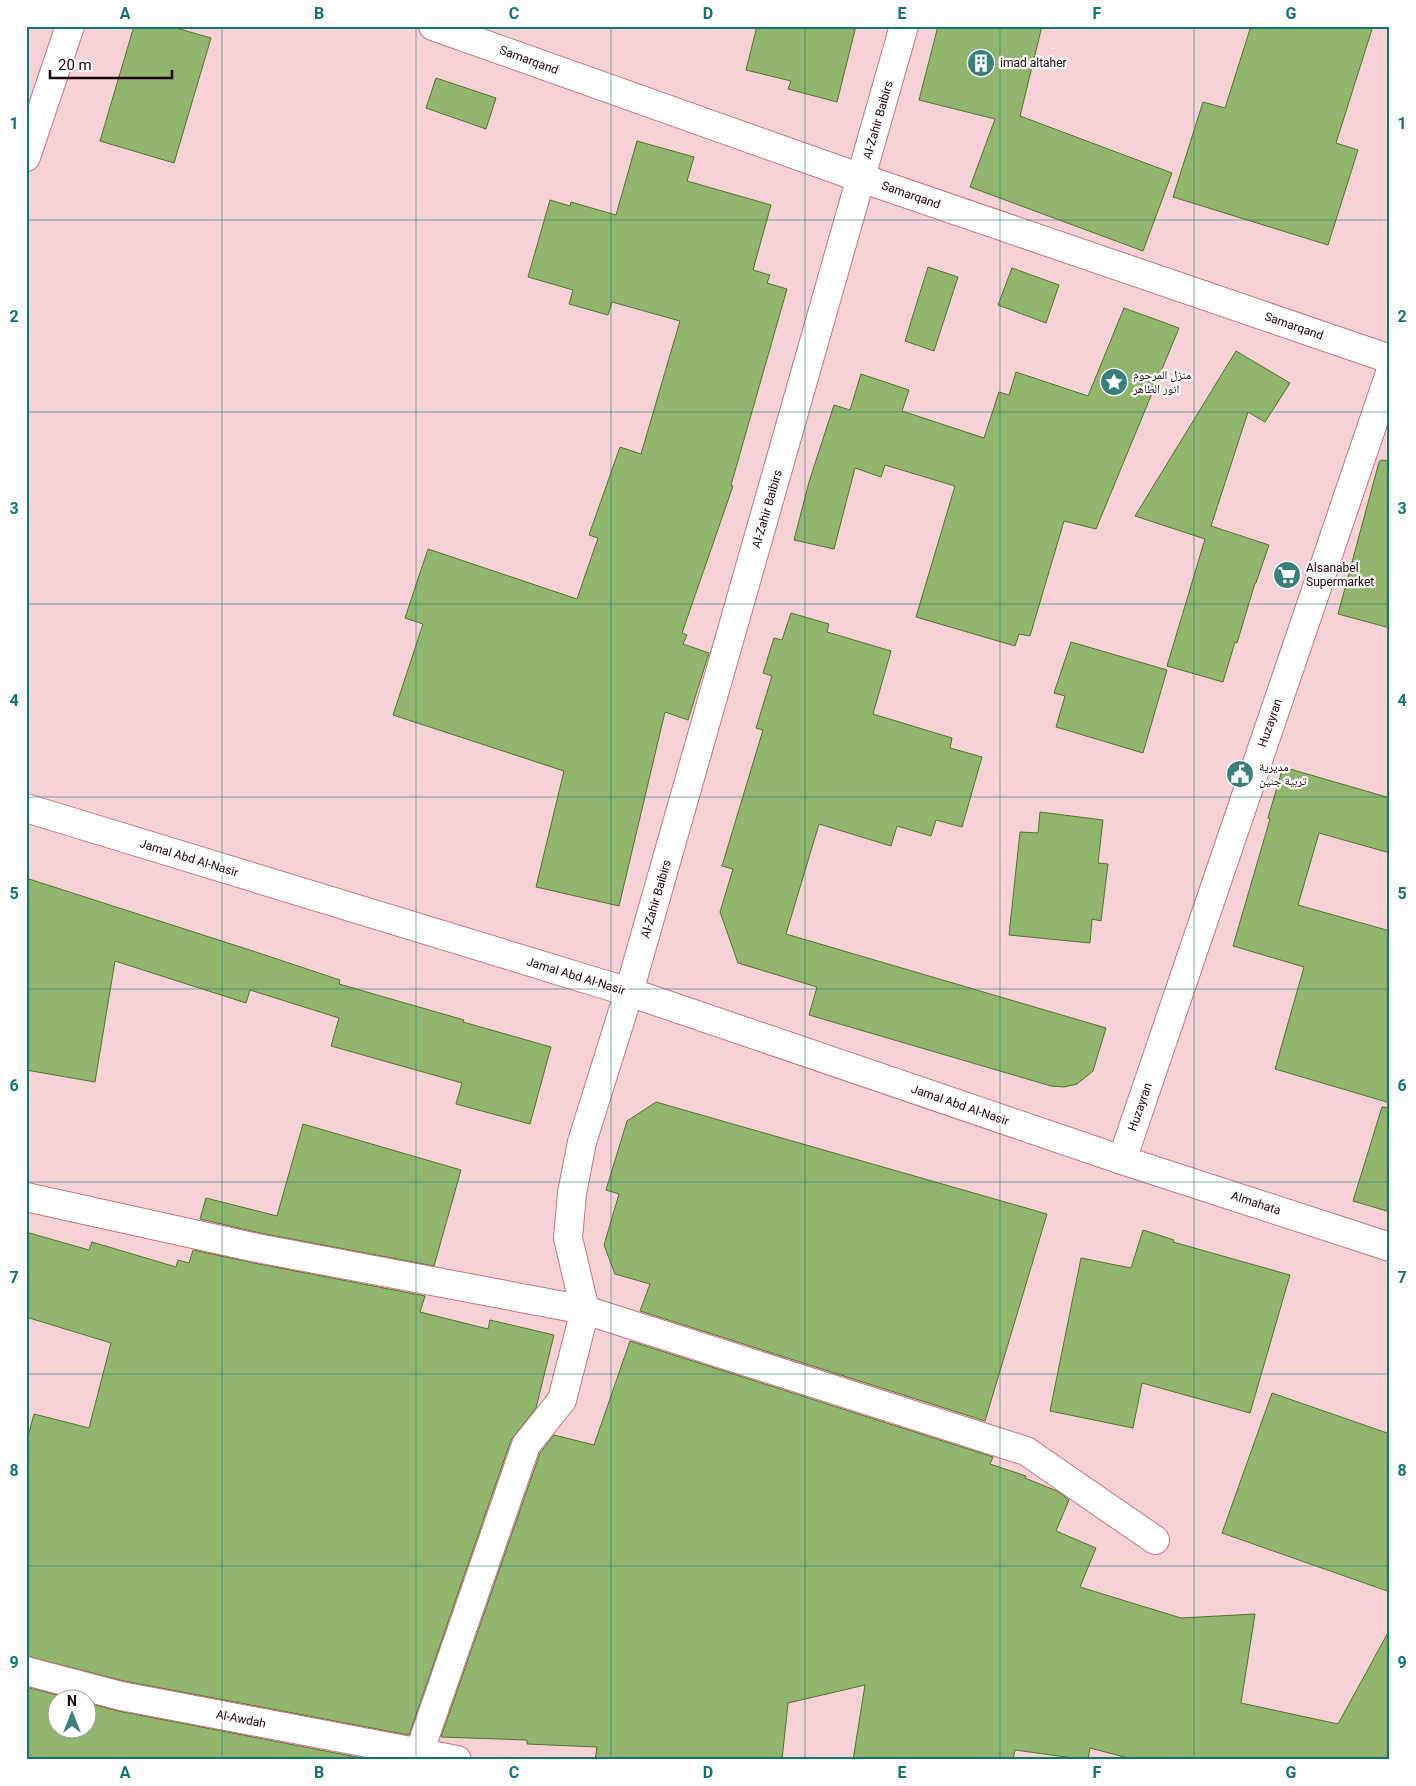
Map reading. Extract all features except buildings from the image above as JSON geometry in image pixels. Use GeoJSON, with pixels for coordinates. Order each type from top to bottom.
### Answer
{"type":"FeatureCollection","features":[{"type":"Feature","properties":{"kind":"street"},"geometry":{"type":"LineString","coordinates":[[26,157],[70,26]]}},
{"type":"Feature","properties":{"kind":"street","name":"Samarqand"},"geometry":{"type":"LineString","coordinates":[[433,26],[861,178],[1390,359]]}},
{"type":"Feature","properties":{"kind":"street","name":"Al-Zahir Baibirs"},"geometry":{"type":"LineString","coordinates":[[585,1310],[568,1238],[572,1194],[582,1142],[629,992],[904,26]]}},
{"type":"Feature","properties":{"kind":"street","name":"Huzayran"},"geometry":{"type":"LineString","coordinates":[[1122,1160],[1390,372]]}},
{"type":"Feature","properties":{"kind":"street","name":"Jamal Abd Al-Nasir"},"geometry":{"type":"LineString","coordinates":[[26,808],[629,992],[1122,1160]]}},
{"type":"Feature","properties":{"kind":"street","name":"Almahata"},"geometry":{"type":"LineString","coordinates":[[1122,1160],[1390,1247]]}},
{"type":"Feature","properties":{"kind":"street"},"geometry":{"type":"LineString","coordinates":[[26,1197],[258,1248],[585,1310],[1026,1451],[1155,1540]]}},
{"type":"Feature","properties":{"kind":"street"},"geometry":{"type":"LineString","coordinates":[[418,1753],[526,1445],[562,1400],[585,1310]]}},
{"type":"Feature","properties":{"kind":"street","name":"Al-Awdah"},"geometry":{"type":"LineString","coordinates":[[26,1671],[120,1696],[457,1760]]}},
{"type":"Feature","properties":{"kind":"place","name":"imad altaher"},"geometry":{"type":"Point","coordinates":[981,63]}},
{"type":"Feature","properties":{"kind":"place","name":"منزل المرحوم انور الطاهر"},"geometry":{"type":"Point","coordinates":[1114,382]}},
{"type":"Feature","properties":{"kind":"place","name":"Alsanabel Supermarket"},"geometry":{"type":"Point","coordinates":[1287,575]}},
{"type":"Feature","properties":{"kind":"place","name":"مديرية تربية جنين"},"geometry":{"type":"Point","coordinates":[1240,774]}}]}
